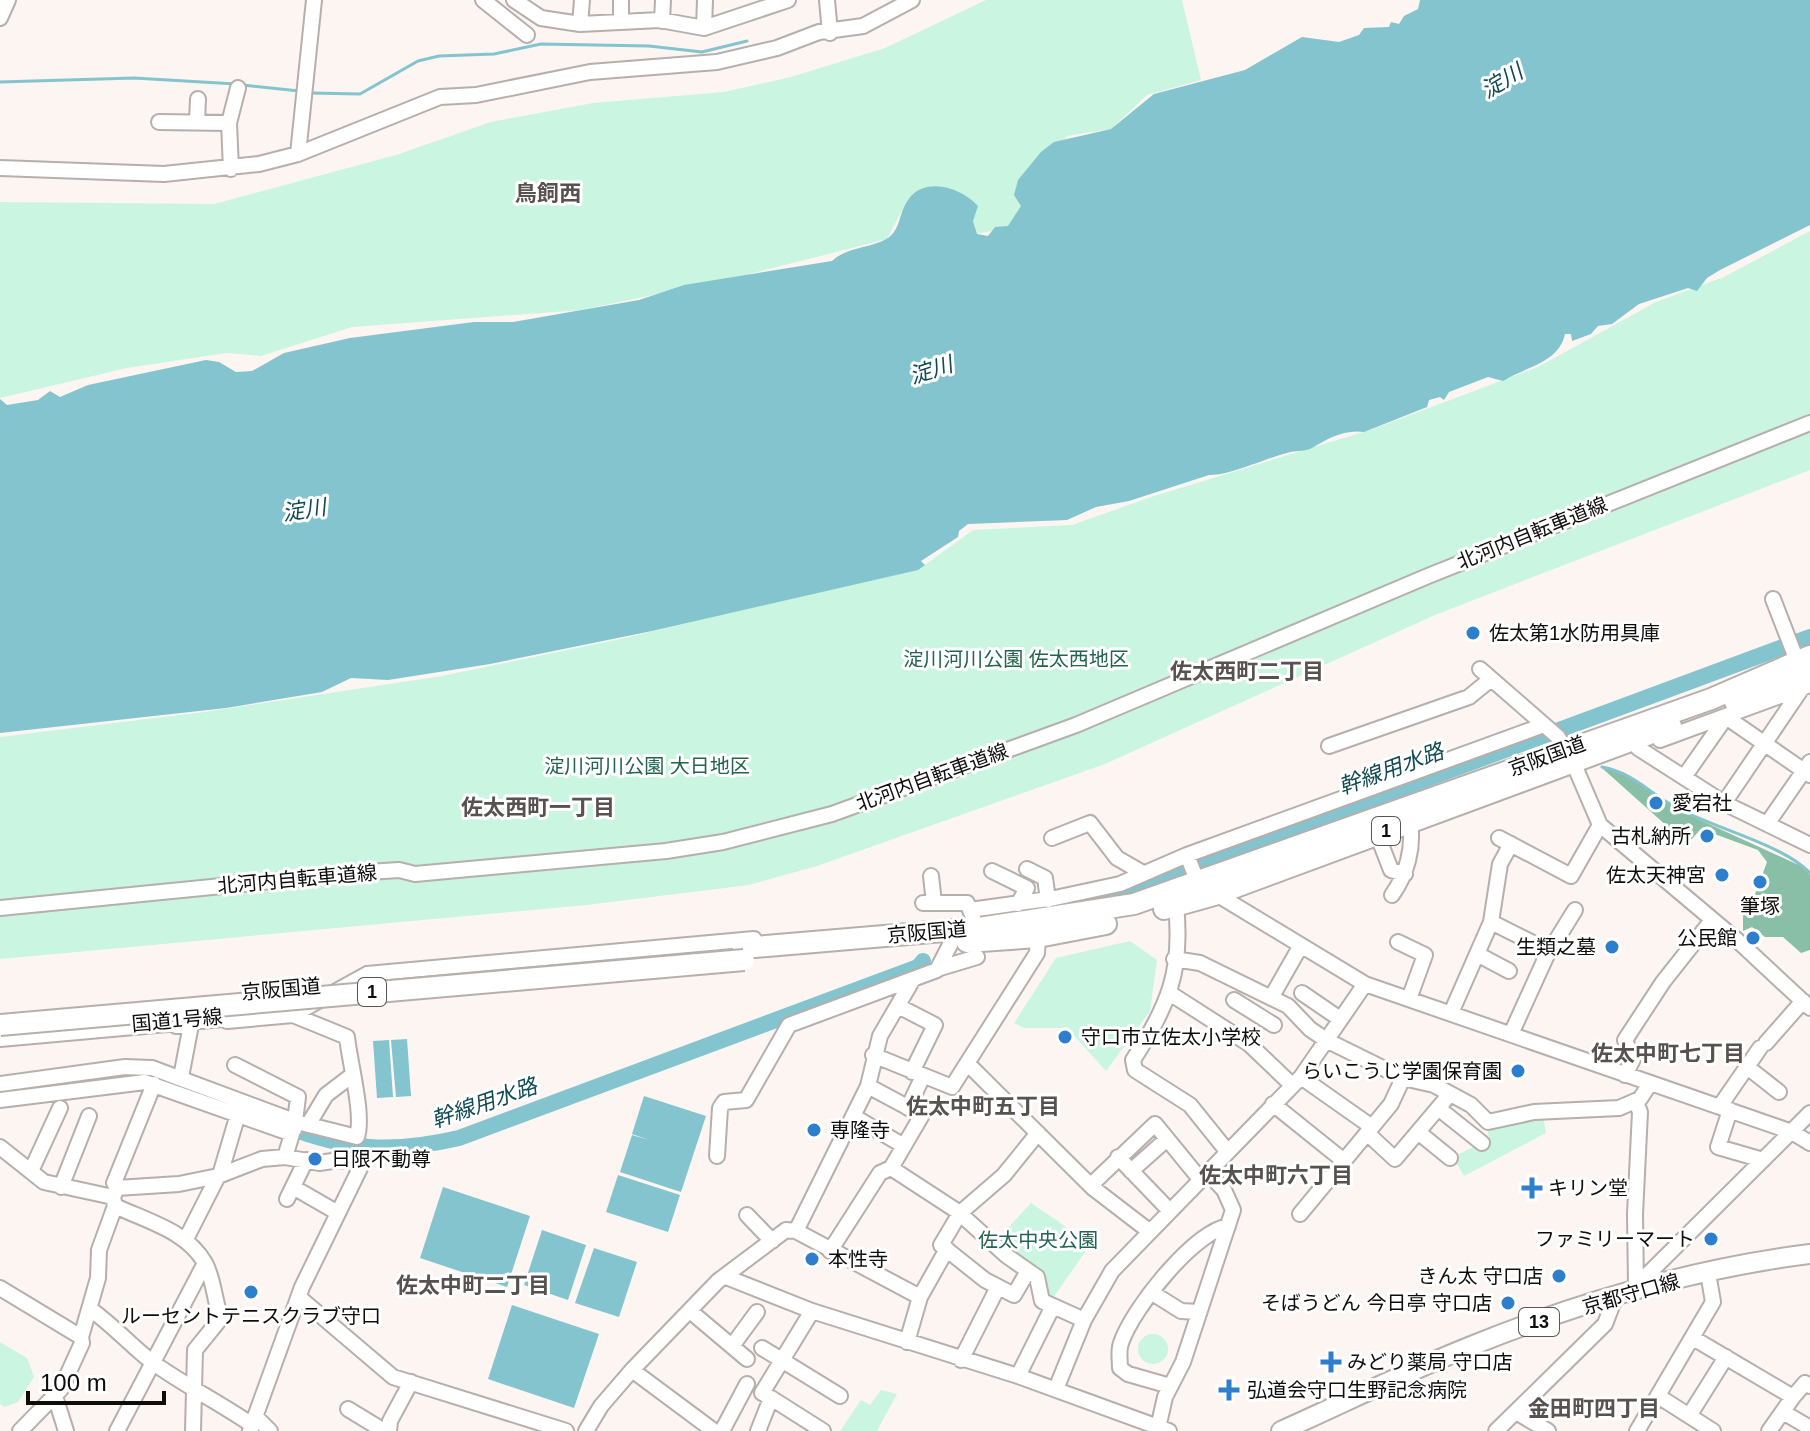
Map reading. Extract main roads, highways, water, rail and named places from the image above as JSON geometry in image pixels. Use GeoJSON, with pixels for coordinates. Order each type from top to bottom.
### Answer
{"type":"FeatureCollection","features":[{"type":"Feature","properties":{"kind":"highway","name":"京阪国道"},"geometry":{"type":"LineString","coordinates":[[0,1025],[353,994],[744,954],[974,919],[1092,913],[1161,896],[1196,873],[1565,749],[1801,665]]}},
{"type":"Feature","properties":{"kind":"highway","name":"京阪国道"},"geometry":{"type":"LineString","coordinates":[[0,1013],[744,954],[1038,937],[1176,905],[1196,873],[1377,834],[1410,822],[1565,749]]}},
{"type":"Feature","properties":{"kind":"highway","name":"国道1号線"},"geometry":{"type":"LineString","coordinates":[[0,1036],[234,1015],[353,994]]}},
{"type":"Feature","properties":{"kind":"main road","name":"京都守口線"},"geometry":{"type":"LineString","coordinates":[[1281,1431],[1476,1344],[1627,1293],[1708,1273],[1810,1254]]}},
{"type":"Feature","properties":{"kind":"water","name":"淀川"},"geometry":{"type":"Polygon","coordinates":[[[1420,0],[1810,0],[1810,225],[1720,270],[1707,278],[1697,291],[1688,288],[1639,304],[1612,324],[1598,326],[1591,334],[1572,341],[1571,334],[1565,334],[1562,344],[1549,358],[1503,381],[1488,377],[1449,392],[1444,400],[1440,397],[1429,400],[1427,407],[1364,432],[1343,433],[1309,449],[1290,452],[1227,473],[1209,475],[1129,501],[1096,507],[1067,520],[968,524],[959,531],[958,537],[921,561],[925,565],[918,570],[652,631],[490,664],[388,680],[351,678],[322,692],[226,708],[0,733],[0,399],[7,405],[38,400],[50,391],[60,397],[88,385],[206,360],[219,362],[236,372],[252,371],[284,353],[350,338],[474,322],[513,322],[639,300],[684,285],[832,261],[845,253],[888,238],[895,230],[908,200],[923,188],[933,186],[953,189],[971,199],[978,206],[973,221],[977,234],[988,236],[995,227],[1008,226],[1021,206],[1014,195],[1018,180],[1041,152],[1054,142],[1111,129],[1154,94],[1245,70],[1302,37],[1339,42],[1359,35],[1364,28],[1389,27],[1391,22],[1399,24],[1404,16],[1418,9],[1420,0]]]}},
{"type":"Feature","properties":{"kind":"water"},"geometry":{"type":"Polygon","coordinates":[[[407,1039],[411,1096],[396,1097],[391,1040],[407,1039]]]}},
{"type":"Feature","properties":{"kind":"water"},"geometry":{"type":"Polygon","coordinates":[[[389,1040],[393,1097],[377,1098],[373,1041],[389,1040]]]}},
{"type":"Feature","properties":{"kind":"water"},"geometry":{"type":"Polygon","coordinates":[[[644,1096],[706,1116],[681,1192],[620,1172],[632,1135],[649,1140],[632,1134],[644,1096]]]}},
{"type":"Feature","properties":{"kind":"water"},"geometry":{"type":"Polygon","coordinates":[[[618,1175],[680,1195],[668,1232],[606,1212],[618,1175]]]}},
{"type":"Feature","properties":{"kind":"water"},"geometry":{"type":"Polygon","coordinates":[[[443,1187],[530,1216],[507,1287],[420,1258],[443,1187]]]}},
{"type":"Feature","properties":{"kind":"water"},"geometry":{"type":"Polygon","coordinates":[[[542,1230],[586,1245],[568,1300],[524,1285],[542,1230]]]}},
{"type":"Feature","properties":{"kind":"water"},"geometry":{"type":"Polygon","coordinates":[[[594,1248],[637,1262],[619,1317],[575,1303],[594,1248]]]}},
{"type":"Feature","properties":{"kind":"water"},"geometry":{"type":"Polygon","coordinates":[[[512,1305],[599,1334],[574,1408],[488,1379],[512,1305]]]}},
{"type":"Feature","properties":{"kind":"waterway"},"geometry":{"type":"LineString","coordinates":[[311,93],[360,94],[418,61],[439,56],[494,54],[541,44],[649,46],[702,52],[747,41]]}},
{"type":"Feature","properties":{"kind":"waterway"},"geometry":{"type":"LineString","coordinates":[[0,82],[134,78],[236,84]]}},
{"type":"Feature","properties":{"kind":"waterway"},"geometry":{"type":"LineString","coordinates":[[243,85],[299,91]]}},
{"type":"Feature","properties":{"kind":"waterway","name":"幹線用水路"},"geometry":{"type":"LineString","coordinates":[[1105,894],[1165,876],[1810,637]]}},
{"type":"Feature","properties":{"kind":"waterway"},"geometry":{"type":"LineString","coordinates":[[1602,767],[1633,779],[1692,815],[1783,854],[1810,873]]}},
{"type":"Feature","properties":{"kind":"waterway","name":"幹線用水路"},"geometry":{"type":"LineString","coordinates":[[282,1125],[327,1140],[369,1147],[411,1146],[459,1138],[918,967],[923,961]]}},
{"type":"Feature","properties":{"kind":"waterway","name":"幹線用水路"},"geometry":{"type":"LineString","coordinates":[[0,1093],[148,1075],[246,1111]]}},
{"type":"Feature","properties":{"kind":"place","name":"佐太第1水防用具庫"},"geometry":{"type":"Point","coordinates":[1473,633]}},
{"type":"Feature","properties":{"kind":"place","name":"愛宕社"},"geometry":{"type":"Point","coordinates":[1656,803]}},
{"type":"Feature","properties":{"kind":"place","name":"古札納所"},"geometry":{"type":"Point","coordinates":[1707,836]}},
{"type":"Feature","properties":{"kind":"place","name":"佐太天神宮"},"geometry":{"type":"Point","coordinates":[1722,875]}},
{"type":"Feature","properties":{"kind":"place","name":"筆塚"},"geometry":{"type":"Point","coordinates":[1760,882]}},
{"type":"Feature","properties":{"kind":"place","name":"公民館"},"geometry":{"type":"Point","coordinates":[1753,938]}},
{"type":"Feature","properties":{"kind":"place","name":"生類之墓"},"geometry":{"type":"Point","coordinates":[1612,947]}},
{"type":"Feature","properties":{"kind":"place","name":"守口市立佐太小学校"},"geometry":{"type":"Point","coordinates":[1065,1037]}},
{"type":"Feature","properties":{"kind":"place","name":"らいこうじ学園保育園"},"geometry":{"type":"Point","coordinates":[1518,1071]}},
{"type":"Feature","properties":{"kind":"place","name":"専隆寺"},"geometry":{"type":"Point","coordinates":[814,1130]}},
{"type":"Feature","properties":{"kind":"place","name":"日限不動尊"},"geometry":{"type":"Point","coordinates":[315,1159]}},
{"type":"Feature","properties":{"kind":"place","name":"キリン堂"},"geometry":{"type":"Point","coordinates":[1532,1188]}},
{"type":"Feature","properties":{"kind":"place","name":"ファミリーマート"},"geometry":{"type":"Point","coordinates":[1711,1239]}},
{"type":"Feature","properties":{"kind":"place","name":"本性寺"},"geometry":{"type":"Point","coordinates":[812,1259]}},
{"type":"Feature","properties":{"kind":"place","name":"きん太 守口店"},"geometry":{"type":"Point","coordinates":[1559,1276]}},
{"type":"Feature","properties":{"kind":"place","name":"ルーセントテニスクラブ守口"},"geometry":{"type":"Point","coordinates":[251,1292]}},
{"type":"Feature","properties":{"kind":"place","name":"そばうどん 今日亭 守口店"},"geometry":{"type":"Point","coordinates":[1508,1303]}},
{"type":"Feature","properties":{"kind":"place","name":"みどり薬局 守口店"},"geometry":{"type":"Point","coordinates":[1331,1362]}},
{"type":"Feature","properties":{"kind":"place","name":"弘道会守口生野記念病院"},"geometry":{"type":"Point","coordinates":[1229,1390]}},
{"type":"Feature","properties":{"kind":"district","name":"鳥飼西"},"geometry":{"type":"Point","coordinates":[548,193]}},
{"type":"Feature","properties":{"kind":"district","name":"佐太西町二丁目"},"geometry":{"type":"Point","coordinates":[1247,671]}},
{"type":"Feature","properties":{"kind":"district","name":"佐太西町一丁目"},"geometry":{"type":"Point","coordinates":[538,807]}},
{"type":"Feature","properties":{"kind":"district","name":"佐太中町七丁目"},"geometry":{"type":"Point","coordinates":[1668,1053]}},
{"type":"Feature","properties":{"kind":"district","name":"佐太中町五丁目"},"geometry":{"type":"Point","coordinates":[983,1106]}},
{"type":"Feature","properties":{"kind":"district","name":"佐太中町六丁目"},"geometry":{"type":"Point","coordinates":[1276,1175]}},
{"type":"Feature","properties":{"kind":"district","name":"佐太中町二丁目"},"geometry":{"type":"Point","coordinates":[473,1285]}},
{"type":"Feature","properties":{"kind":"district","name":"金田町四丁目"},"geometry":{"type":"Point","coordinates":[1594,1408]}},
{"type":"Feature","properties":{"kind":"park label","name":"淀川河川公園 佐太西地区"},"geometry":{"type":"Point","coordinates":[1016,659]}},
{"type":"Feature","properties":{"kind":"park label","name":"淀川河川公園 大日地区"},"geometry":{"type":"Point","coordinates":[647,766]}},
{"type":"Feature","properties":{"kind":"park label","name":"佐太中央公園"},"geometry":{"type":"Point","coordinates":[1038,1240]}}]}
